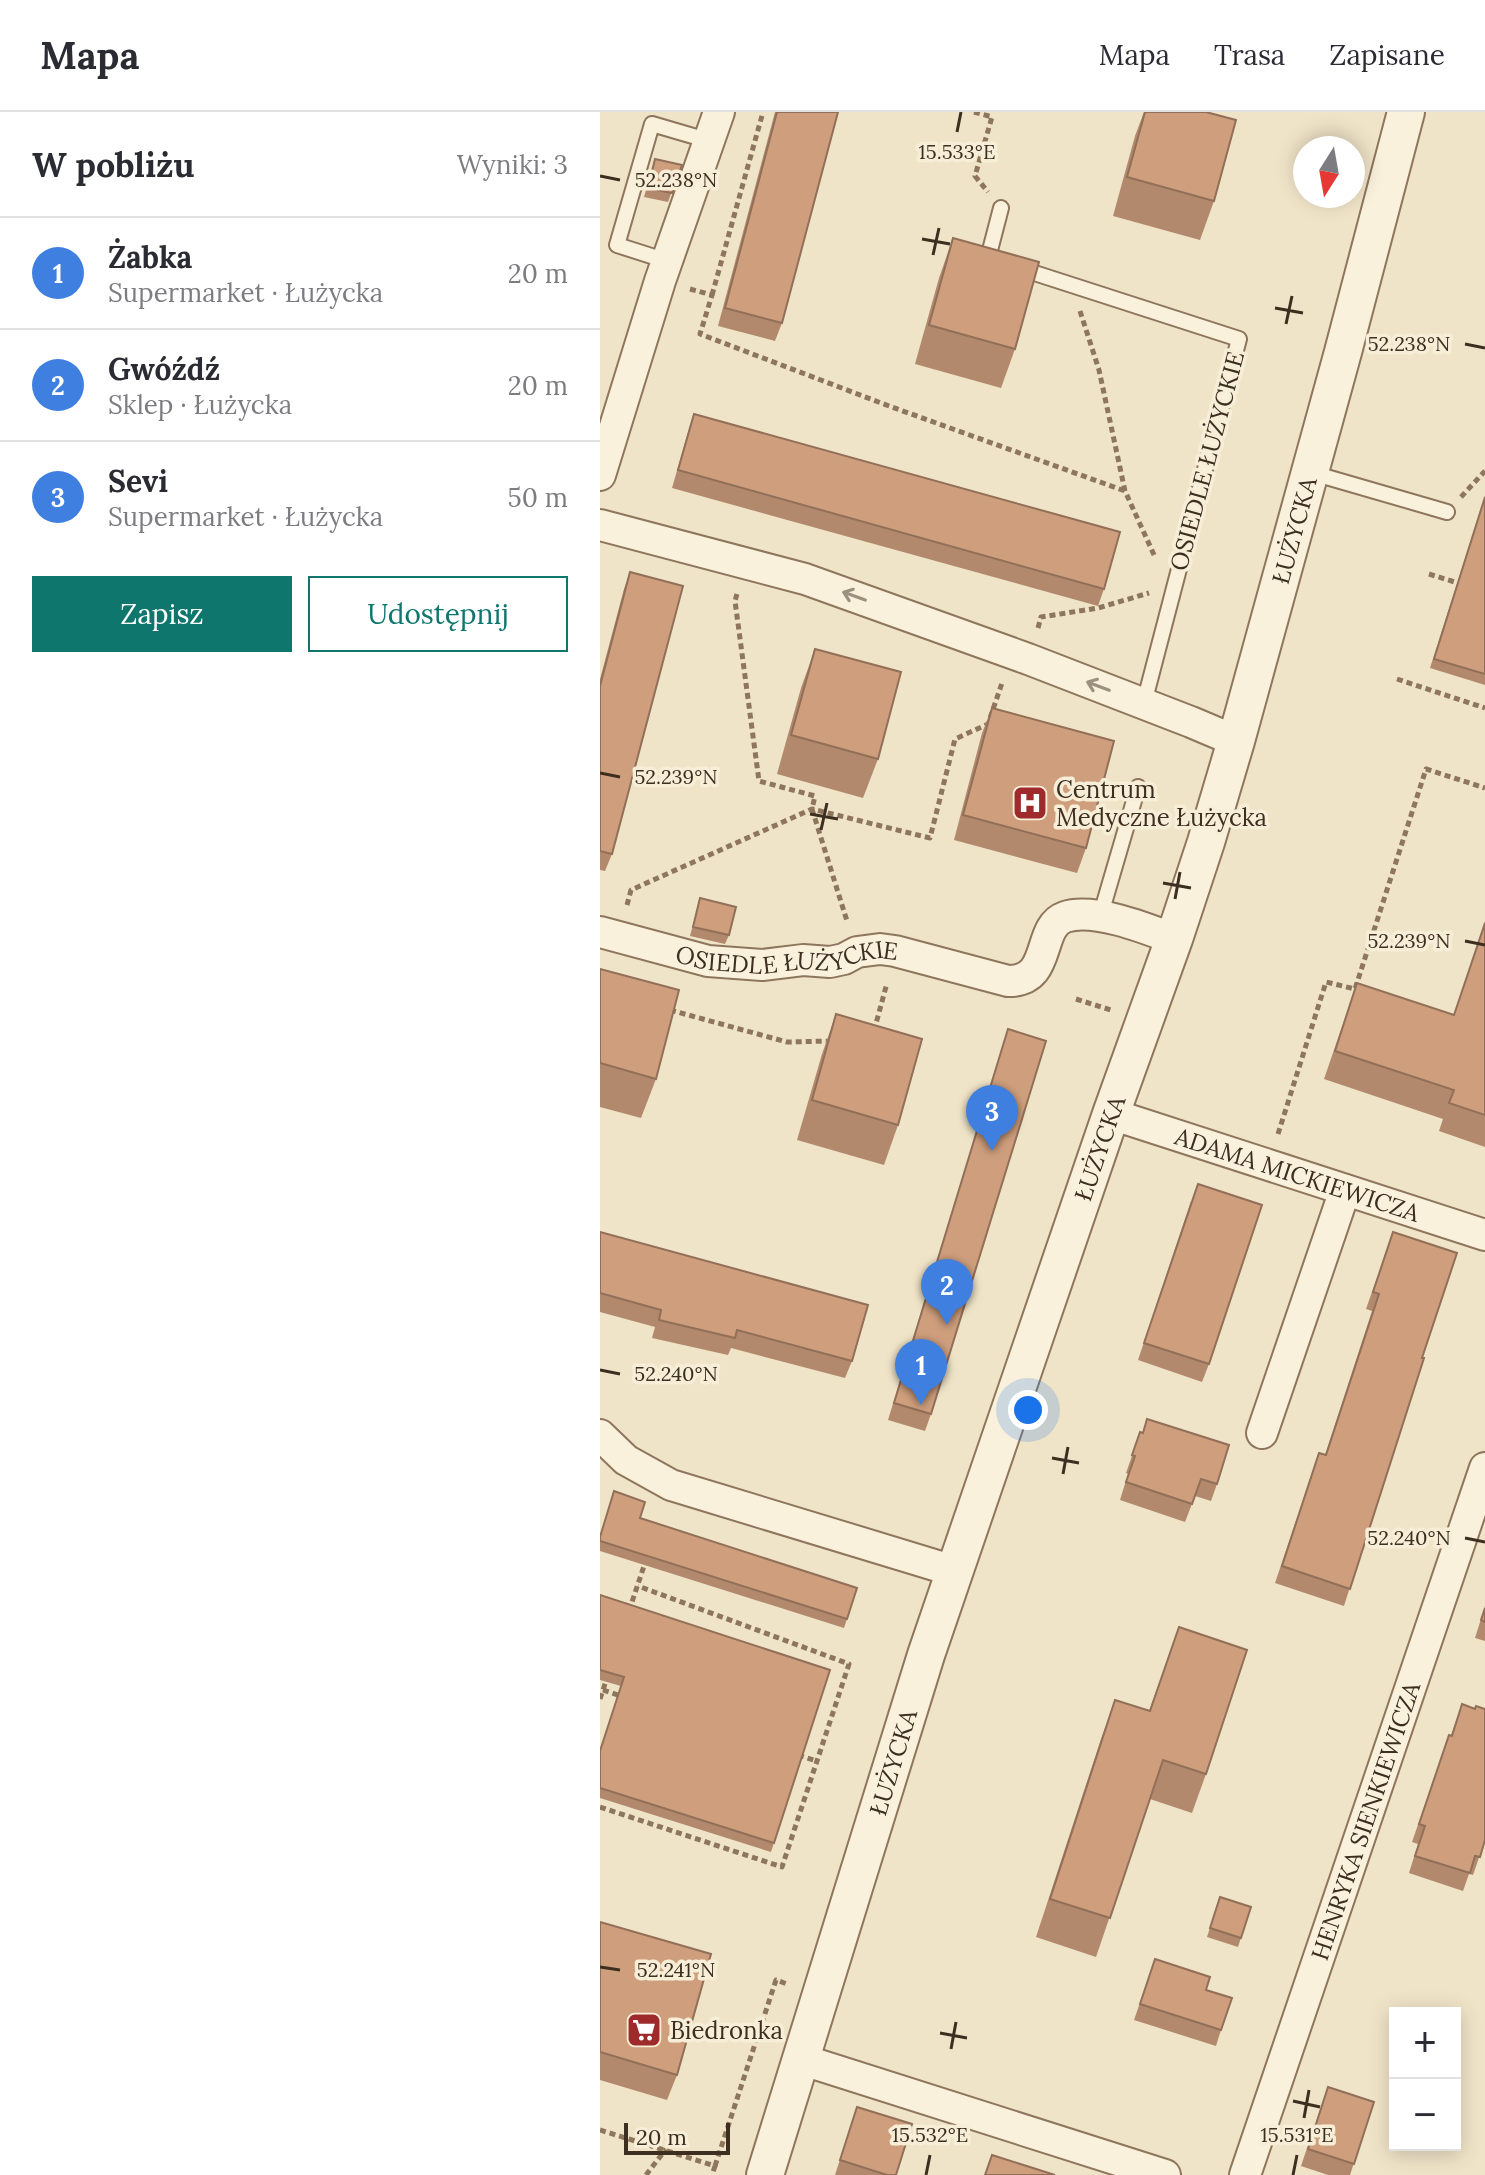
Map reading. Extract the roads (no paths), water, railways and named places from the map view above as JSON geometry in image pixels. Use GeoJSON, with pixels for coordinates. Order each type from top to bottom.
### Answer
{"type":"FeatureCollection","features":[{"type":"Feature","properties":{"kind":"street"},"geometry":{"type":"LineString","coordinates":[[600,475],[663,271],[719,112]]}},
{"type":"Feature","properties":{"kind":"street","name":"ŁUŻYCKA"},"geometry":{"type":"LineString","coordinates":[[765,2175],[926,1655],[1174,939],[1236,741],[1406,112]]}},
{"type":"Feature","properties":{"kind":"street"},"geometry":{"type":"LineString","coordinates":[[600,525],[805,579],[1020,656],[1236,741]]}},
{"type":"Feature","properties":{"kind":"street","name":"OSIEDLE ŁUŻYCKIE"},"geometry":{"type":"LineString","coordinates":[[609,934],[708,961],[762,965],[803,960],[830,962],[857,952],[880,949],[1008,981],[1028,977],[1036,968],[1055,924],[1066,917],[1128,921],[1174,939]]}},
{"type":"Feature","properties":{"kind":"street","name":"ADAMA MICKIEWICZA"},"geometry":{"type":"LineString","coordinates":[[1111,1114],[1485,1235]]}},
{"type":"Feature","properties":{"kind":"street"},"geometry":{"type":"LineString","coordinates":[[1262,1433],[1345,1190]]}},
{"type":"Feature","properties":{"kind":"street"},"geometry":{"type":"LineString","coordinates":[[600,1435],[626,1460],[671,1485],[954,1571]]}},
{"type":"Feature","properties":{"kind":"street","name":"HENRYKA SIENKIEWICZA"},"geometry":{"type":"LineString","coordinates":[[1245,2175],[1485,1468]]}},
{"type":"Feature","properties":{"kind":"street"},"geometry":{"type":"LineString","coordinates":[[800,2059],[1165,2175]]}},
{"type":"Feature","properties":{"kind":"lane"},"geometry":{"type":"LineString","coordinates":[[663,271],[617,245],[652,124],[710,141]]}},
{"type":"Feature","properties":{"kind":"lane","name":"OSIEDLE ŁUŻYCKIE"},"geometry":{"type":"LineString","coordinates":[[1001,208],[988,258],[1239,339],[1175,585],[1157,709]]}},
{"type":"Feature","properties":{"kind":"lane"},"geometry":{"type":"LineString","coordinates":[[1309,472],[1447,512]]}},
{"type":"Feature","properties":{"kind":"lane"},"geometry":{"type":"LineString","coordinates":[[1100,917],[1138,787]]}},
{"type":"Feature","properties":{"kind":"place","name":"Centrum Medyczne Łużycka"},"geometry":{"type":"Point","coordinates":[1030,803]}},
{"type":"Feature","properties":{"kind":"place","name":"Sevi"},"geometry":{"type":"Point","coordinates":[992,1151]}},
{"type":"Feature","properties":{"kind":"place","name":"Gwóźdź"},"geometry":{"type":"Point","coordinates":[947,1325]}},
{"type":"Feature","properties":{"kind":"place","name":"Żabka"},"geometry":{"type":"Point","coordinates":[921,1405]}},
{"type":"Feature","properties":{"kind":"place","name":"Biedronka"},"geometry":{"type":"Point","coordinates":[644,2030]}}]}
